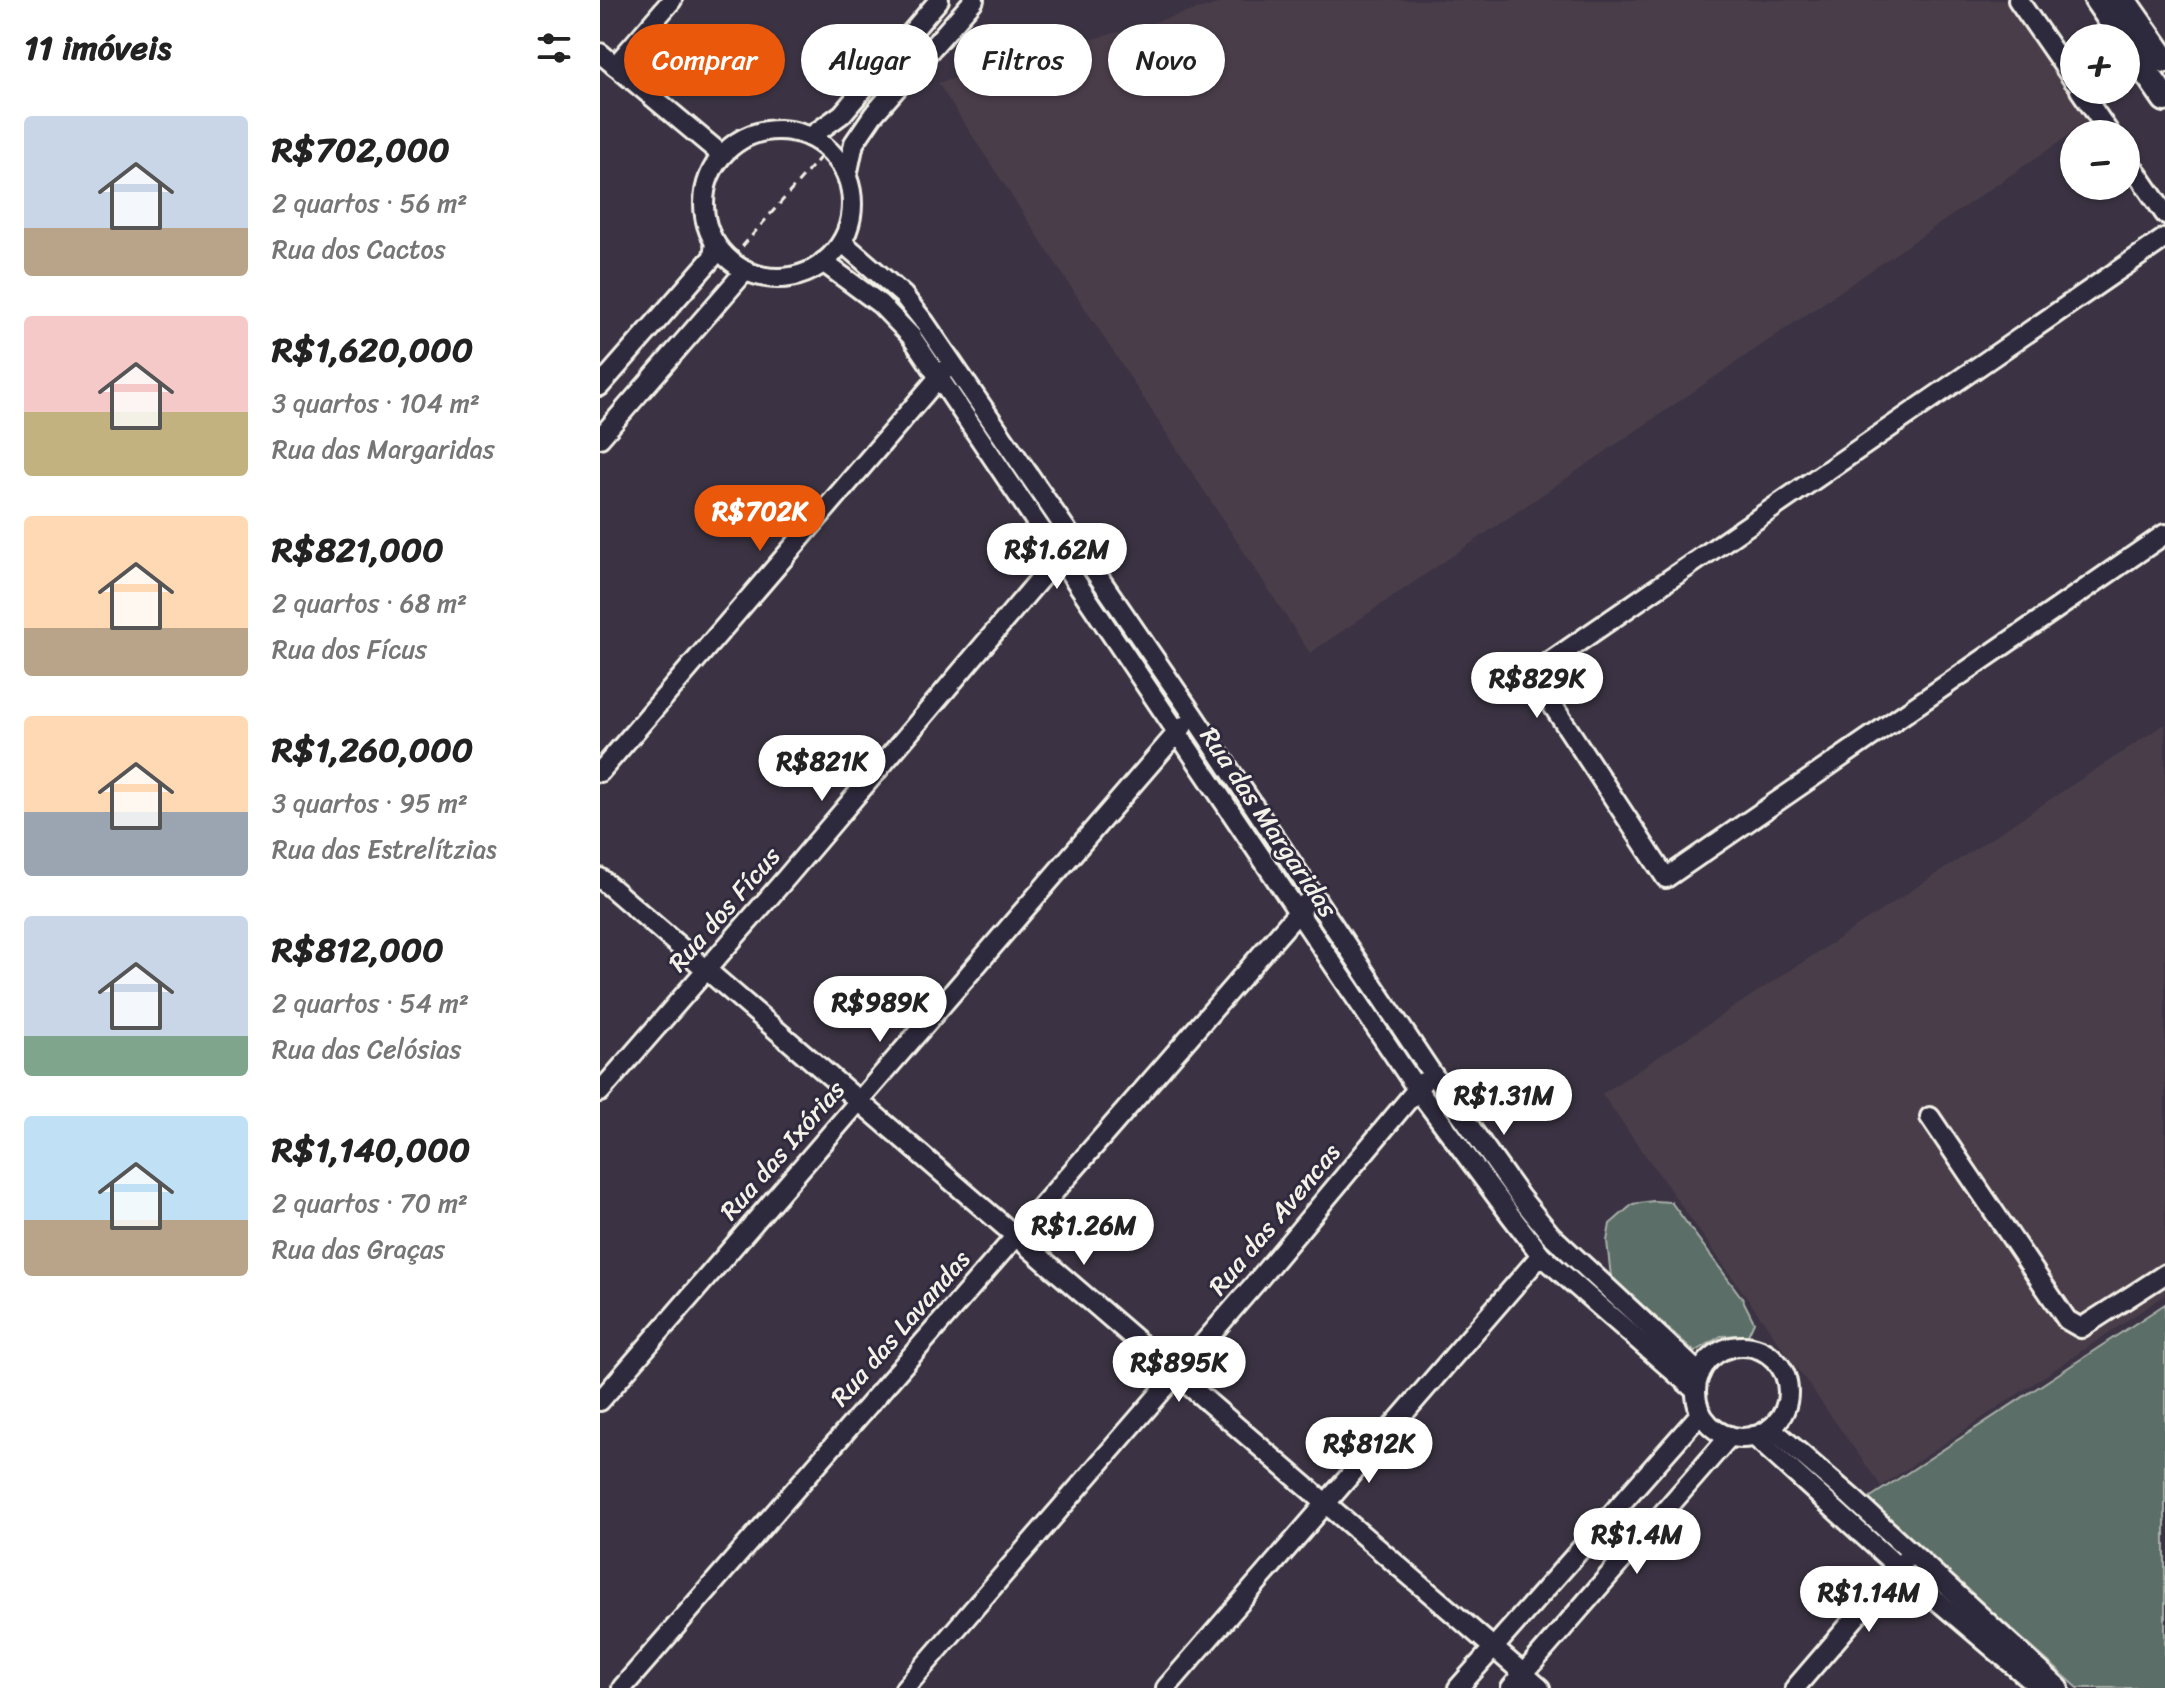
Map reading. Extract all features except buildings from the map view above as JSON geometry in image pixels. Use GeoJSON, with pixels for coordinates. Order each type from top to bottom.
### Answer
{"type":"FeatureCollection","features":[{"type":"Feature","properties":{"kind":"main road"},"geometry":{"type":"LineString","coordinates":[[2097,0],[2113,24]]}},
{"type":"Feature","properties":{"kind":"main road"},"geometry":{"type":"LineString","coordinates":[[2123,0],[2165,60]]}},
{"type":"Feature","properties":{"kind":"main road"},"geometry":{"type":"LineString","coordinates":[[2140,63],[2165,99]]}},
{"type":"Feature","properties":{"kind":"street"},"geometry":{"type":"LineString","coordinates":[[615,66],[672,0]]}},
{"type":"Feature","properties":{"kind":"street"},"geometry":{"type":"LineString","coordinates":[[810,137],[842,114],[939,0]]}},
{"type":"Feature","properties":{"kind":"street"},"geometry":{"type":"LineString","coordinates":[[847,176],[854,143],[873,115],[974,0]]}},
{"type":"Feature","properties":{"kind":"street"},"geometry":{"type":"LineString","coordinates":[[2018,0],[2060,61]]}},
{"type":"Feature","properties":{"kind":"street"},"geometry":{"type":"LineString","coordinates":[[600,53],[722,155]]}},
{"type":"Feature","properties":{"kind":"street"},"geometry":{"type":"LineString","coordinates":[[784,130],[832,143],[847,176],[852,203],[848,229],[842,242],[812,270],[786,277],[759,275],[738,265],[715,243],[705,218],[704,191],[722,155],[732,145],[757,133],[784,130]]}},
{"type":"Feature","properties":{"kind":"street"},"geometry":{"type":"LineString","coordinates":[[2140,177],[2165,214]]}},
{"type":"Feature","properties":{"kind":"street"},"geometry":{"type":"LineString","coordinates":[[2165,238],[1532,674],[1666,878],[2165,534]]}},
{"type":"Feature","properties":{"kind":"street","name":"Rua das Margaridas"},"geometry":{"type":"LineString","coordinates":[[842,242],[903,295],[952,362],[1431,1072],[1520,1197],[1551,1235],[1698,1382]]}},
{"type":"Feature","properties":{"kind":"street"},"geometry":{"type":"LineString","coordinates":[[600,386],[713,257],[715,243]]}},
{"type":"Feature","properties":{"kind":"street","name":"Rua das Margaridas"},"geometry":{"type":"LineString","coordinates":[[823,262],[880,304],[911,336],[1417,1089],[1541,1255],[1698,1382]]}},
{"type":"Feature","properties":{"kind":"street"},"geometry":{"type":"LineString","coordinates":[[600,438],[738,265]]}},
{"type":"Feature","properties":{"kind":"street"},"geometry":{"type":"LineString","coordinates":[[600,772],[952,362]]}},
{"type":"Feature","properties":{"kind":"street","name":"Rua dos Fícus"},"geometry":{"type":"LineString","coordinates":[[600,1092],[1073,540]]}},
{"type":"Feature","properties":{"kind":"street","name":"Rua das Ixórias"},"geometry":{"type":"LineString","coordinates":[[600,1401],[1193,715]]}},
{"type":"Feature","properties":{"kind":"street"},"geometry":{"type":"LineString","coordinates":[[600,878],[1493,1648],[1517,1681],[1540,1688]]}},
{"type":"Feature","properties":{"kind":"street","name":"Rua das Lavandas"},"geometry":{"type":"LineString","coordinates":[[622,1688],[1314,895]]}},
{"type":"Feature","properties":{"kind":"street","name":"Rua das Avencas"},"geometry":{"type":"LineString","coordinates":[[905,1688],[1258,1280],[1431,1072]]}},
{"type":"Feature","properties":{"kind":"street"},"geometry":{"type":"LineString","coordinates":[[1930,1117],[2067,1320],[2081,1328],[2092,1323],[2165,1274]]}},
{"type":"Feature","properties":{"kind":"street"},"geometry":{"type":"LineString","coordinates":[[1166,1688],[1541,1255]]}},
{"type":"Feature","properties":{"kind":"street"},"geometry":{"type":"LineString","coordinates":[[1731,1348],[1758,1349],[1780,1366],[1786,1378],[1786,1405],[1781,1418],[1763,1432],[1730,1436],[1719,1432],[1701,1413],[1697,1402],[1698,1382],[1707,1362],[1718,1354],[1731,1348]]}},
{"type":"Feature","properties":{"kind":"street"},"geometry":{"type":"LineString","coordinates":[[1458,1688],[1701,1413]]}},
{"type":"Feature","properties":{"kind":"street"},"geometry":{"type":"LineString","coordinates":[[1763,1432],[2040,1688]]}},
{"type":"Feature","properties":{"kind":"street"},"geometry":{"type":"LineString","coordinates":[[1517,1681],[1730,1436]]}},
{"type":"Feature","properties":{"kind":"street"},"geometry":{"type":"LineString","coordinates":[[1795,1688],[1905,1560]]}},
{"type":"Feature","properties":{"kind":"street"},"geometry":{"type":"LineString","coordinates":[[1905,1560],[2059,1688]]}},
{"type":"Feature","properties":{"kind":"path"},"geometry":{"type":"LineString","coordinates":[[738,265],[832,143]]}},
{"type":"Feature","properties":{"kind":"shaded area"},"geometry":{"type":"Polygon","coordinates":[[[1232,0],[2007,0],[2060,77],[2060,104],[2078,104],[2089,120],[2060,120],[2060,141],[1310,653],[938,83],[954,78],[954,96],[1092,96],[1092,40],[1108,35],[1108,96],[1225,96],[1225,24],[1147,24],[1232,0]]]}},
{"type":"Feature","properties":{"kind":"shaded area"},"geometry":{"type":"Polygon","coordinates":[[[2165,724],[2165,1295],[1881,1486],[1602,1094],[2165,724]]]}},
{"type":"Feature","properties":{"kind":"green space"},"geometry":{"type":"Polygon","coordinates":[[[1671,1202],[1742,1298],[1754,1322],[1748,1335],[1721,1336],[1695,1352],[1611,1277],[1607,1241],[1610,1224],[1633,1204],[1671,1202]]]}},
{"type":"Feature","properties":{"kind":"green space"},"geometry":{"type":"Polygon","coordinates":[[[2165,1304],[2165,1686],[2078,1688],[1866,1500],[2165,1304]]]}}]}
